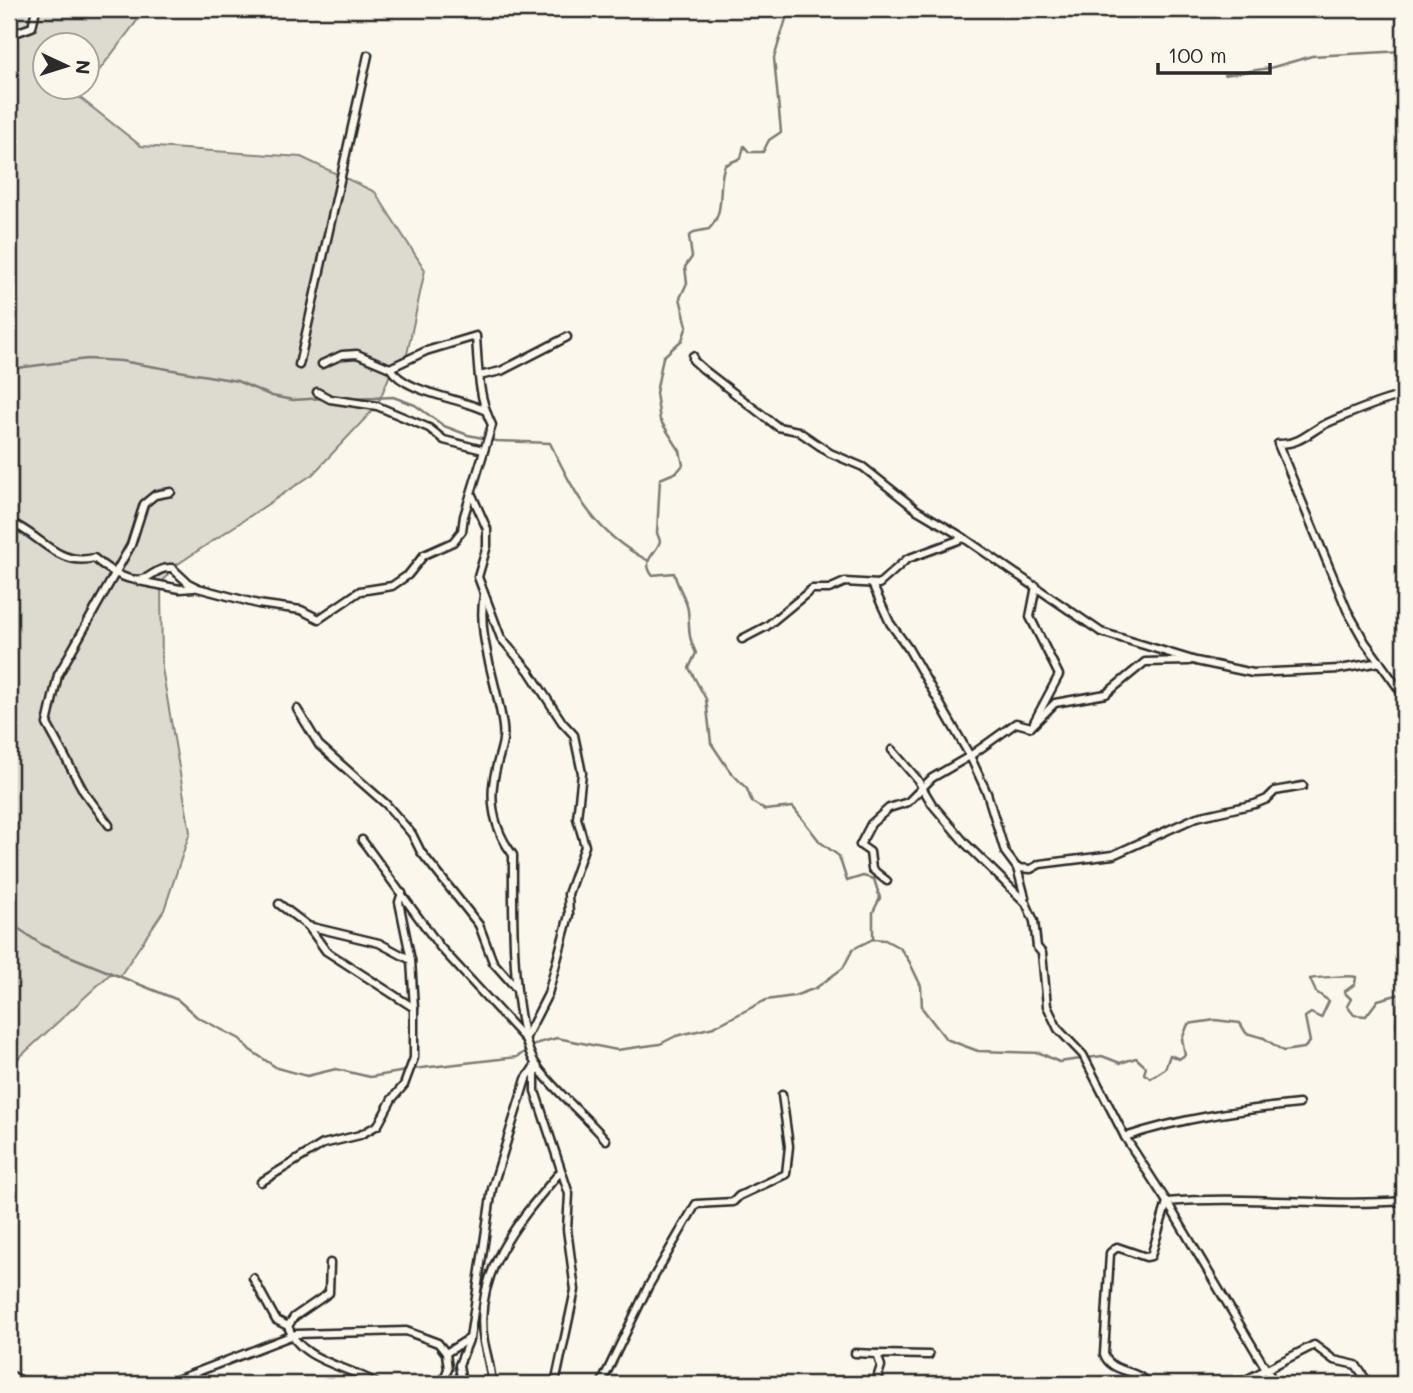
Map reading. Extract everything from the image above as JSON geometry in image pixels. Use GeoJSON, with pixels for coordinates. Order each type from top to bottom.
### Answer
{"type":"FeatureCollection","features":[{"type":"Feature","properties":{"kind":"street"},"geometry":{"type":"LineString","coordinates":[[9,41],[15,33],[32,27],[36,9]]}},
{"type":"Feature","properties":{"kind":"street"},"geometry":{"type":"LineString","coordinates":[[299,365],[368,55]]}},
{"type":"Feature","properties":{"kind":"street"},"geometry":{"type":"LineString","coordinates":[[137,580],[165,567],[172,568],[188,583],[198,587],[258,604],[301,610],[319,618],[360,591],[392,586],[408,575],[424,555],[453,541],[462,531],[464,516],[492,425],[484,410],[475,336],[416,355],[390,368]]}},
{"type":"Feature","properties":{"kind":"street"},"geometry":{"type":"LineString","coordinates":[[479,376],[501,371],[567,338]]}},
{"type":"Feature","properties":{"kind":"street"},"geometry":{"type":"LineString","coordinates":[[322,363],[342,355],[357,354],[390,368],[435,396],[470,403],[484,410]]}},
{"type":"Feature","properties":{"kind":"street"},"geometry":{"type":"LineString","coordinates":[[693,356],[693,360],[703,369],[778,427],[798,431],[830,453],[863,467],[917,510],[964,538],[1101,632],[1196,661],[1253,673],[1340,669],[1380,662]]}},
{"type":"Feature","properties":{"kind":"street"},"geometry":{"type":"LineString","coordinates":[[317,393],[330,399],[377,405],[429,428],[444,440],[483,450]]}},
{"type":"Feature","properties":{"kind":"street"},"geometry":{"type":"LineString","coordinates":[[1404,395],[1375,401],[1331,421],[1295,444],[1278,444],[1329,573],[1365,642],[1404,696]]}},
{"type":"Feature","properties":{"kind":"street"},"geometry":{"type":"LineString","coordinates":[[109,825],[84,792],[47,724],[58,676],[131,545],[144,505],[155,495],[171,492]]}},
{"type":"Feature","properties":{"kind":"street"},"geometry":{"type":"LineString","coordinates":[[472,495],[487,529],[487,546],[478,577],[501,638],[529,671],[562,722],[574,735],[582,773],[577,818],[585,846],[568,894],[569,915],[548,994],[525,1039]]}},
{"type":"Feature","properties":{"kind":"street"},"geometry":{"type":"LineString","coordinates":[[9,522],[63,557],[82,561],[94,558],[115,572],[137,580],[180,589],[198,587]]}},
{"type":"Feature","properties":{"kind":"street"},"geometry":{"type":"LineString","coordinates":[[742,639],[767,626],[812,589],[829,589],[845,582],[873,586],[879,584],[907,559],[964,538]]}},
{"type":"Feature","properties":{"kind":"street"},"geometry":{"type":"LineString","coordinates":[[873,586],[890,623],[908,648],[970,755],[987,793],[1005,852],[1017,868],[1034,921],[1037,947],[1042,953],[1047,1006],[1058,1029],[1083,1055],[1125,1137],[1167,1202],[1275,1384]]}},
{"type":"Feature","properties":{"kind":"street"},"geometry":{"type":"LineString","coordinates":[[1031,727],[1059,675],[1030,617],[1035,586]]}},
{"type":"Feature","properties":{"kind":"street"},"geometry":{"type":"LineString","coordinates":[[485,593],[481,609],[484,636],[504,730],[503,751],[495,769],[494,821],[513,855],[516,988],[525,1039],[535,1064],[606,1140]]}},
{"type":"Feature","properties":{"kind":"street"},"geometry":{"type":"LineString","coordinates":[[1031,727],[1055,703],[1106,694],[1145,662],[1196,661]]}},
{"type":"Feature","properties":{"kind":"street"},"geometry":{"type":"LineString","coordinates":[[297,709],[319,745],[386,804],[412,834],[421,852],[479,925],[493,962],[516,988]]}},
{"type":"Feature","properties":{"kind":"street"},"geometry":{"type":"LineString","coordinates":[[887,881],[872,869],[870,852],[860,845],[871,824],[889,808],[904,804],[932,778],[1016,723],[1031,727]]}},
{"type":"Feature","properties":{"kind":"street"},"geometry":{"type":"LineString","coordinates":[[892,750],[918,779],[922,790],[965,843],[1026,902]]}},
{"type":"Feature","properties":{"kind":"street"},"geometry":{"type":"LineString","coordinates":[[1017,868],[1031,869],[1040,864],[1113,855],[1197,817],[1255,804],[1267,799],[1275,791],[1303,786]]}},
{"type":"Feature","properties":{"kind":"street"},"geometry":{"type":"LineString","coordinates":[[362,840],[440,947],[509,1025],[525,1039]]}},
{"type":"Feature","properties":{"kind":"street"},"geometry":{"type":"LineString","coordinates":[[261,1182],[323,1144],[360,1135],[378,1125],[392,1099],[404,1085],[414,1058],[414,1008],[411,960],[399,902],[402,893]]}},
{"type":"Feature","properties":{"kind":"street"},"geometry":{"type":"LineString","coordinates":[[279,904],[308,926],[326,951],[414,1008]]}},
{"type":"Feature","properties":{"kind":"street"},"geometry":{"type":"LineString","coordinates":[[308,926],[379,943],[411,960]]}},
{"type":"Feature","properties":{"kind":"street"},"geometry":{"type":"LineString","coordinates":[[535,1064],[535,1091],[569,1194],[567,1217],[575,1290],[555,1384]]}},
{"type":"Feature","properties":{"kind":"street"},"geometry":{"type":"LineString","coordinates":[[462,1384],[458,1365],[470,1338],[492,1189],[526,1079],[535,1064]]}},
{"type":"Feature","properties":{"kind":"street"},"geometry":{"type":"LineString","coordinates":[[601,1384],[648,1287],[696,1203],[733,1202],[744,1193],[786,1174],[789,1146],[782,1095]]}},
{"type":"Feature","properties":{"kind":"street"},"geometry":{"type":"LineString","coordinates":[[1125,1137],[1157,1126],[1246,1109],[1299,1104]]}},
{"type":"Feature","properties":{"kind":"street"},"geometry":{"type":"LineString","coordinates":[[492,1384],[484,1341],[485,1293],[497,1259],[517,1222],[561,1171]]}},
{"type":"Feature","properties":{"kind":"street"},"geometry":{"type":"LineString","coordinates":[[1167,1202],[1221,1197],[1348,1205],[1404,1200]]}},
{"type":"Feature","properties":{"kind":"street"},"geometry":{"type":"LineString","coordinates":[[1147,1384],[1142,1377],[1111,1366],[1104,1354],[1110,1253],[1117,1248],[1146,1257],[1151,1256],[1167,1202]]}},
{"type":"Feature","properties":{"kind":"street"},"geometry":{"type":"LineString","coordinates":[[330,1263],[329,1293],[292,1319],[288,1326],[291,1336],[308,1352],[377,1384]]}},
{"type":"Feature","properties":{"kind":"street"},"geometry":{"type":"LineString","coordinates":[[253,1278],[276,1320],[288,1326]]}},
{"type":"Feature","properties":{"kind":"street"},"geometry":{"type":"LineString","coordinates":[[166,1384],[291,1336],[406,1331],[438,1343],[446,1353],[448,1369],[442,1384]]}},
{"type":"Feature","properties":{"kind":"street"},"geometry":{"type":"LineString","coordinates":[[446,1353],[470,1338]]}},
{"type":"Feature","properties":{"kind":"street"},"geometry":{"type":"LineString","coordinates":[[1237,1384],[1314,1345],[1334,1360],[1356,1365],[1369,1384]]}},
{"type":"Feature","properties":{"kind":"street"},"geometry":{"type":"LineString","coordinates":[[855,1353],[929,1355]]}},
{"type":"Feature","properties":{"kind":"street"},"geometry":{"type":"LineString","coordinates":[[875,1384],[881,1366],[877,1354]]}},
{"type":"Feature","properties":{"kind":"street"},"geometry":{"type":"LineString","coordinates":[[9,1374],[27,1384]]}},
{"type":"Feature","properties":{"kind":"shaded area"},"geometry":{"type":"Polygon","coordinates":[[[9,9],[146,9],[102,67],[102,32],[32,32],[32,102],[85,102],[141,146],[301,157],[375,192],[425,270],[406,359],[391,372],[377,406],[313,474],[172,568],[161,584],[162,668],[190,832],[164,910],[120,976],[110,974],[9,1067],[9,9]]]}},
{"type":"Feature","properties":{"kind":"waterway"},"geometry":{"type":"LineString","coordinates":[[789,9],[774,58],[781,132],[769,140],[763,152],[749,152],[744,146],[741,158],[725,165],[718,214],[709,229],[694,232],[689,237],[692,257],[685,267],[687,283],[680,298],[687,326],[682,340],[663,357],[656,393],[660,420],[680,451],[683,465],[677,472],[660,479],[657,533],[660,541],[648,565],[652,575],[674,573],[685,601],[690,636],[696,653],[689,668],[706,699],[711,743],[729,770],[747,789],[752,802],[765,810],[793,807],[820,842],[839,856],[847,881],[863,876],[874,879],[880,898],[873,912],[873,939]]}},
{"type":"Feature","properties":{"kind":"waterway"},"geometry":{"type":"LineString","coordinates":[[1224,75],[1270,68],[1312,56],[1404,51]]}},
{"type":"Feature","properties":{"kind":"waterway"},"geometry":{"type":"LineString","coordinates":[[9,369],[87,359],[121,361],[237,381],[272,396],[293,400],[324,398]]}},
{"type":"Feature","properties":{"kind":"waterway"},"geometry":{"type":"LineString","coordinates":[[352,399],[393,397],[415,405],[444,426],[468,435],[497,441],[550,443],[578,495],[599,524],[628,549],[647,560]]}},
{"type":"Feature","properties":{"kind":"waterway"},"geometry":{"type":"LineString","coordinates":[[9,922],[42,945],[178,1000],[197,1017],[240,1039],[250,1050],[277,1068],[307,1076],[336,1069],[370,1077],[406,1071]]}},
{"type":"Feature","properties":{"kind":"waterway"},"geometry":{"type":"LineString","coordinates":[[413,1069],[517,1057],[538,1043],[557,1038],[617,1050],[660,1044],[676,1036],[714,1027],[766,1000],[794,996],[816,988],[843,968],[853,949],[873,939],[885,940],[900,948],[921,986],[922,1008],[946,1039],[978,1051],[1040,1053],[1059,1062],[1102,1056],[1120,1063],[1136,1058],[1146,1067],[1144,1074],[1151,1078],[1165,1069],[1170,1055],[1179,1059],[1185,1055],[1182,1039],[1188,1024],[1215,1020],[1240,1023],[1246,1033],[1264,1038],[1283,1051],[1304,1048],[1310,1042],[1305,1017],[1311,1013],[1321,1018],[1329,1001],[1316,992],[1310,979],[1347,976],[1356,977],[1355,984],[1344,992],[1351,999],[1347,1006],[1354,1015],[1366,1016],[1378,1000],[1400,994],[1396,1025],[1398,1030],[1404,1029]]}}]}
